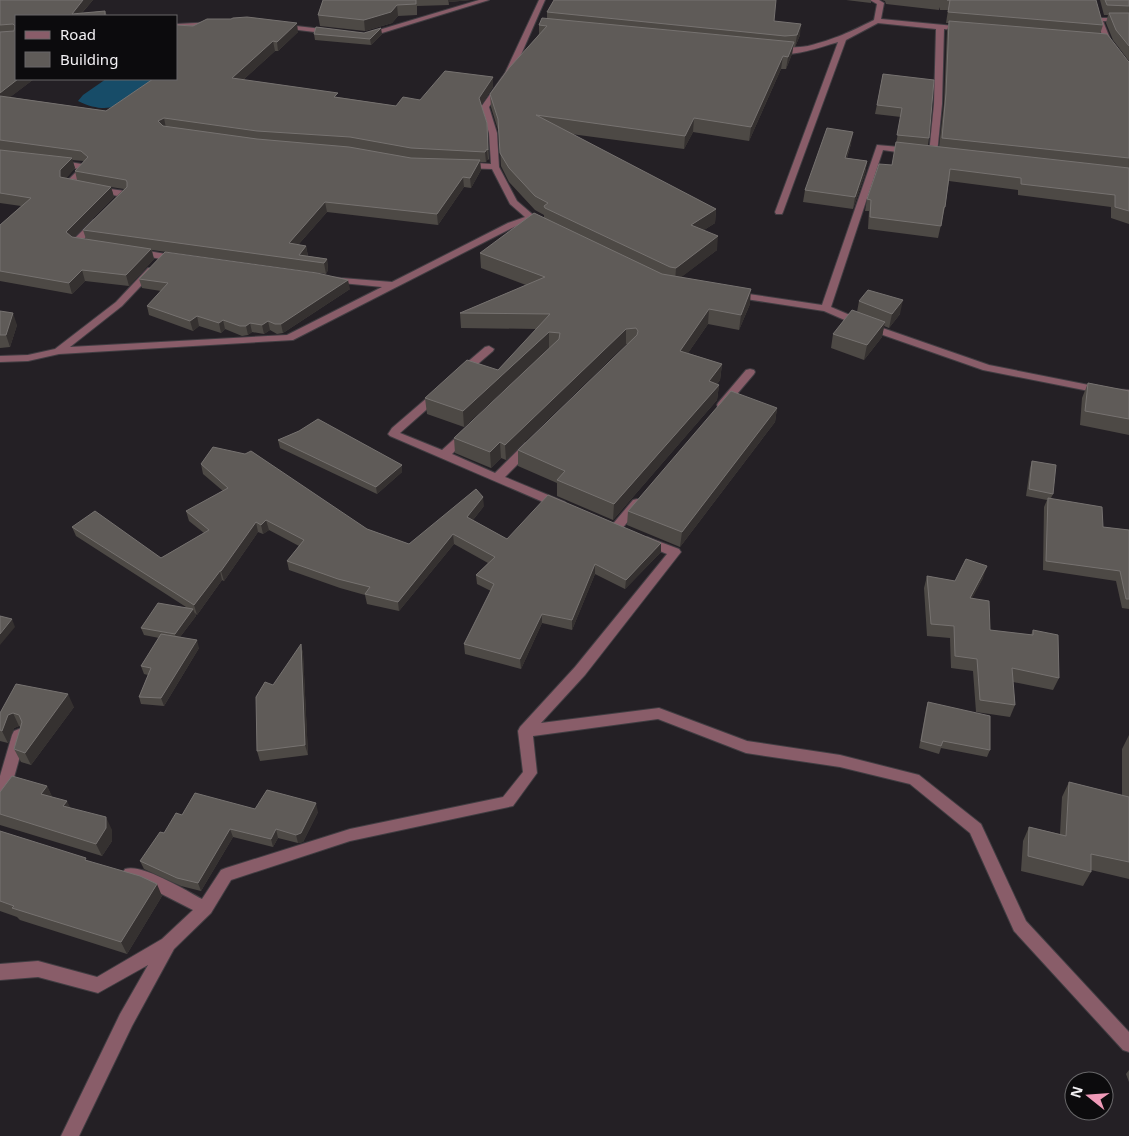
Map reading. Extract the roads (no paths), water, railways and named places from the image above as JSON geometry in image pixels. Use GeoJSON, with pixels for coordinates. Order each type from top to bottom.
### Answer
{"type":"FeatureCollection","features":[{"type":"Feature","properties":{"kind":"street"},"geometry":{"type":"LineString","coordinates":[[356,34],[365,35],[392,29],[437,10],[486,0]]}},
{"type":"Feature","properties":{"kind":"street"},"geometry":{"type":"LineString","coordinates":[[542,0],[508,73],[485,107],[493,133],[495,166],[513,202],[539,225],[555,233]]}},
{"type":"Feature","properties":{"kind":"street"},"geometry":{"type":"LineString","coordinates":[[873,0],[881,3],[877,21]]}},
{"type":"Feature","properties":{"kind":"street"},"geometry":{"type":"LineString","coordinates":[[1097,10],[1107,42],[1112,48]]}},
{"type":"Feature","properties":{"kind":"street"},"geometry":{"type":"LineString","coordinates":[[1099,19],[1129,20]]}},
{"type":"Feature","properties":{"kind":"street"},"geometry":{"type":"LineString","coordinates":[[766,50],[804,50],[820,43],[843,39],[877,21],[969,30]]}},
{"type":"Feature","properties":{"kind":"street"},"geometry":{"type":"LineString","coordinates":[[178,26],[222,24]]}},
{"type":"Feature","properties":{"kind":"street"},"geometry":{"type":"LineString","coordinates":[[274,25],[338,33]]}},
{"type":"Feature","properties":{"kind":"street"},"geometry":{"type":"LineString","coordinates":[[529,26],[538,27]]}},
{"type":"Feature","properties":{"kind":"street"},"geometry":{"type":"LineString","coordinates":[[826,308],[880,147],[938,154],[940,27]]}},
{"type":"Feature","properties":{"kind":"street"},"geometry":{"type":"LineString","coordinates":[[779,212],[843,39]]}},
{"type":"Feature","properties":{"kind":"street"},"geometry":{"type":"LineString","coordinates":[[1089,40],[1107,42]]}},
{"type":"Feature","properties":{"kind":"street"},"geometry":{"type":"LineString","coordinates":[[51,162],[85,167],[68,184],[72,186],[124,194],[76,242],[98,247]]}},
{"type":"Feature","properties":{"kind":"street"},"geometry":{"type":"LineString","coordinates":[[458,165],[495,166]]}},
{"type":"Feature","properties":{"kind":"street"},"geometry":{"type":"LineString","coordinates":[[0,359],[28,358],[59,351],[289,338],[511,225],[531,218]]}},
{"type":"Feature","properties":{"kind":"street"},"geometry":{"type":"LineString","coordinates":[[126,251],[193,261]]}},
{"type":"Feature","properties":{"kind":"street"},"geometry":{"type":"LineString","coordinates":[[59,351],[119,304],[164,256]]}},
{"type":"Feature","properties":{"kind":"street"},"geometry":{"type":"LineString","coordinates":[[320,278],[393,285]]}},
{"type":"Feature","properties":{"kind":"street"},"geometry":{"type":"LineString","coordinates":[[729,294],[826,308],[867,326],[987,368],[1109,392],[1129,393]]}},
{"type":"Feature","properties":{"kind":"street"},"geometry":{"type":"LineString","coordinates":[[490,349],[396,430],[394,434],[570,509]]}},
{"type":"Feature","properties":{"kind":"street"},"geometry":{"type":"LineString","coordinates":[[712,416],[750,372]]}},
{"type":"Feature","properties":{"kind":"street"},"geometry":{"type":"LineString","coordinates":[[443,456],[478,423]]}},
{"type":"Feature","properties":{"kind":"street"},"geometry":{"type":"LineString","coordinates":[[497,478],[540,436]]}},
{"type":"Feature","properties":{"kind":"street"},"geometry":{"type":"LineString","coordinates":[[0,972],[38,969],[98,984],[168,944],[205,908],[226,875],[350,835],[508,802],[530,773],[525,731],[580,672],[675,552],[612,526],[648,491]]}},
{"type":"Feature","properties":{"kind":"street"},"geometry":{"type":"LineString","coordinates":[[525,731],[659,713],[746,747],[840,762],[914,780],[976,829],[1020,926],[1129,1044]]}},
{"type":"Feature","properties":{"kind":"street"},"geometry":{"type":"LineString","coordinates":[[0,802],[20,734]]}},
{"type":"Feature","properties":{"kind":"street"},"geometry":{"type":"LineString","coordinates":[[112,868],[150,880],[205,908]]}},
{"type":"Feature","properties":{"kind":"street"},"geometry":{"type":"LineString","coordinates":[[70,1136],[126,1020],[168,944]]}},
{"type":"Feature","properties":{"kind":"water"},"geometry":{"type":"Polygon","coordinates":[[[105,80],[151,80],[151,86],[133,98],[109,108],[90,106],[78,101],[83,95],[105,80]]]}}]}
